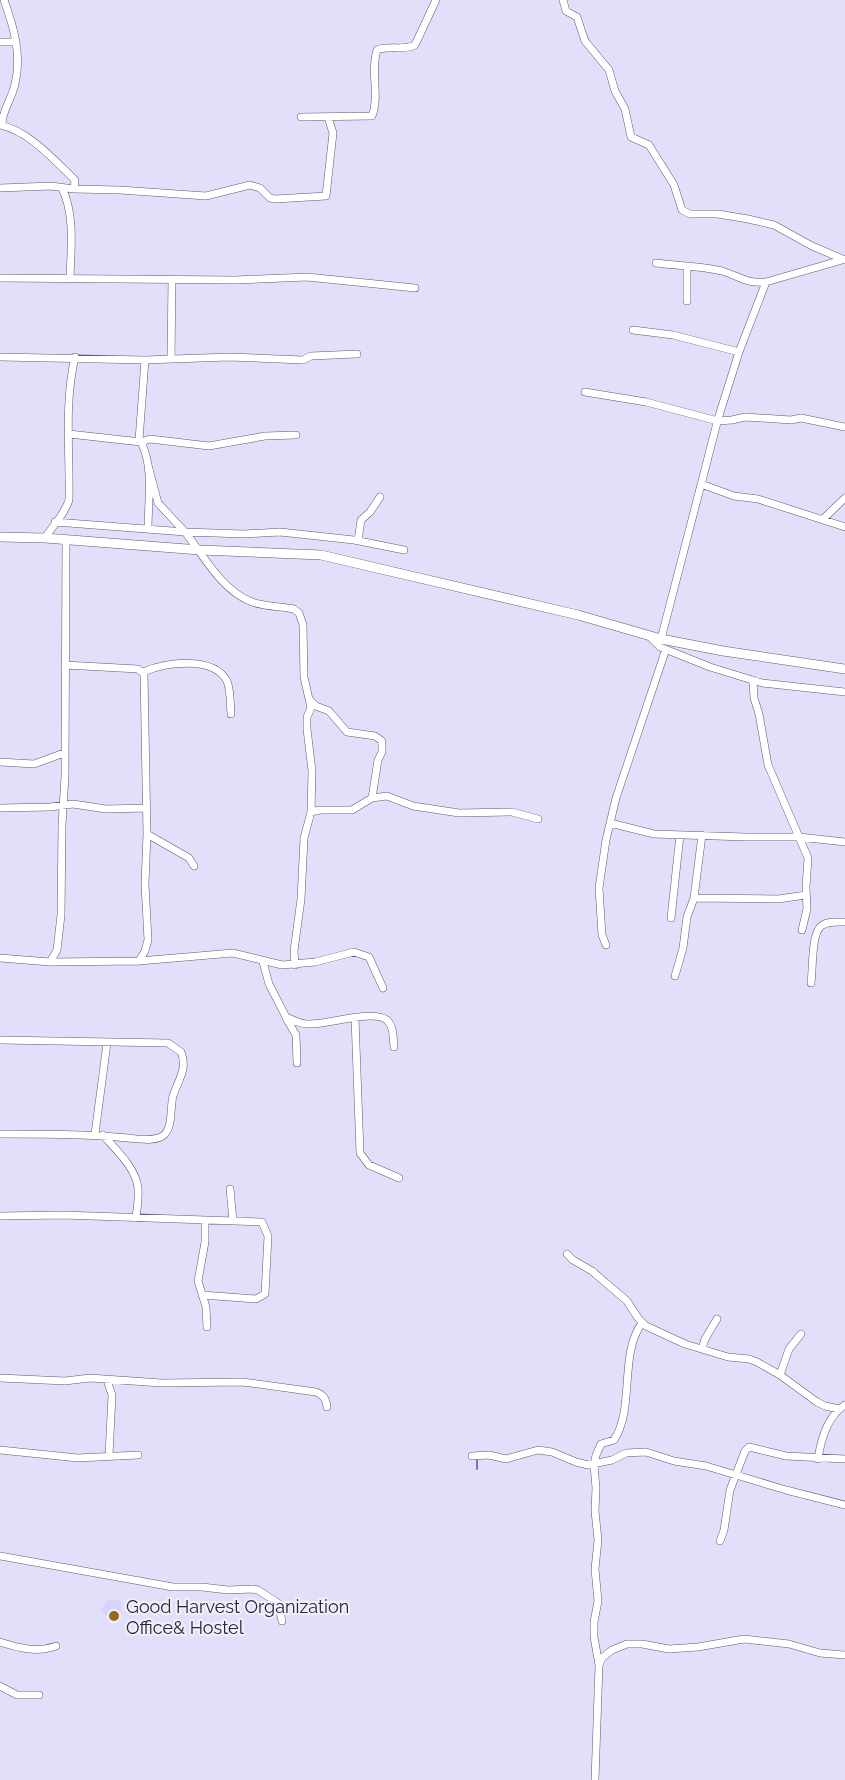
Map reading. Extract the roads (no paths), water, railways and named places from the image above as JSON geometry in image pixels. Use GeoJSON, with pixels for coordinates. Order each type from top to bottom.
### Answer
{"type":"FeatureCollection","features":[{"type":"Feature","properties":{"kind":"main road"},"geometry":{"type":"LineString","coordinates":[[0,537],[321,555],[578,615],[661,639],[723,651],[845,669]]}},
{"type":"Feature","properties":{"kind":"street"},"geometry":{"type":"LineString","coordinates":[[4,0],[18,53],[15,83],[1,125],[23,136],[44,151],[75,180],[74,189]]}},
{"type":"Feature","properties":{"kind":"street"},"geometry":{"type":"LineString","coordinates":[[301,117],[369,117],[373,115],[374,69],[377,50],[409,48],[415,45],[435,0]]}},
{"type":"Feature","properties":{"kind":"street"},"geometry":{"type":"LineString","coordinates":[[563,0],[565,9],[577,17],[585,40],[609,70],[615,91],[625,109],[631,137],[649,145],[674,185],[682,210],[690,214],[718,214],[774,225],[812,246],[845,260],[766,282],[750,283],[721,271],[656,262]]}},
{"type":"Feature","properties":{"kind":"street"},"geometry":{"type":"LineString","coordinates":[[0,42],[16,42]]}},
{"type":"Feature","properties":{"kind":"street"},"geometry":{"type":"LineString","coordinates":[[0,188],[120,190],[206,196],[250,185],[260,188],[270,198],[275,199],[326,196],[333,133],[328,117]]}},
{"type":"Feature","properties":{"kind":"street"},"geometry":{"type":"LineString","coordinates":[[62,188],[69,210],[70,277]]}},
{"type":"Feature","properties":{"kind":"street"},"geometry":{"type":"LineString","coordinates":[[687,268],[687,301]]}},
{"type":"Feature","properties":{"kind":"street"},"geometry":{"type":"LineString","coordinates":[[0,278],[235,280],[307,277],[415,288]]}},
{"type":"Feature","properties":{"kind":"street"},"geometry":{"type":"LineString","coordinates":[[171,359],[172,279]]}},
{"type":"Feature","properties":{"kind":"street"},"geometry":{"type":"LineString","coordinates":[[661,639],[718,421],[739,352],[766,282]]}},
{"type":"Feature","properties":{"kind":"street"},"geometry":{"type":"LineString","coordinates":[[633,330],[673,335],[739,352]]}},
{"type":"Feature","properties":{"kind":"street"},"geometry":{"type":"LineString","coordinates":[[0,357],[145,360],[229,357],[303,360],[311,356],[357,354]]}},
{"type":"Feature","properties":{"kind":"street"},"geometry":{"type":"LineString","coordinates":[[45,538],[55,522],[64,514],[69,500],[68,413],[75,357]]}},
{"type":"Feature","properties":{"kind":"street"},"geometry":{"type":"LineString","coordinates":[[145,360],[140,441],[147,455],[148,465],[148,529]]}},
{"type":"Feature","properties":{"kind":"street"},"geometry":{"type":"LineString","coordinates":[[585,392],[646,402],[718,421],[746,417],[791,420],[801,418],[845,428]]}},
{"type":"Feature","properties":{"kind":"street"},"geometry":{"type":"LineString","coordinates":[[69,435],[140,441],[150,439],[208,446],[265,436],[296,435]]}},
{"type":"Feature","properties":{"kind":"street"},"geometry":{"type":"LineString","coordinates":[[148,465],[158,503],[200,550],[220,579],[248,600],[294,609],[299,613],[303,625],[304,677],[311,708],[307,717],[312,762],[311,812],[304,838],[301,899],[294,951],[295,965]]}},
{"type":"Feature","properties":{"kind":"street"},"geometry":{"type":"LineString","coordinates":[[701,484],[734,496],[758,499],[845,527]]}},
{"type":"Feature","properties":{"kind":"street"},"geometry":{"type":"LineString","coordinates":[[358,541],[361,520],[370,512],[380,497]]}},
{"type":"Feature","properties":{"kind":"street"},"geometry":{"type":"LineString","coordinates":[[823,519],[845,498]]}},
{"type":"Feature","properties":{"kind":"street"},"geometry":{"type":"LineString","coordinates":[[55,522],[185,532],[244,534],[274,532],[358,541],[404,550]]}},
{"type":"Feature","properties":{"kind":"street"},"geometry":{"type":"LineString","coordinates":[[50,962],[57,950],[61,915],[66,541]]}},
{"type":"Feature","properties":{"kind":"street"},"geometry":{"type":"LineString","coordinates":[[649,636],[654,643],[666,649],[710,667],[762,683],[845,692]]}},
{"type":"Feature","properties":{"kind":"street"},"geometry":{"type":"LineString","coordinates":[[606,945],[602,935],[599,888],[602,861],[616,798],[666,649]]}},
{"type":"Feature","properties":{"kind":"street"},"geometry":{"type":"LineString","coordinates":[[65,664],[138,669],[143,672]]}},
{"type":"Feature","properties":{"kind":"street"},"geometry":{"type":"LineString","coordinates":[[143,672],[156,667],[187,664],[201,664],[209,667],[224,676],[228,684],[231,714]]}},
{"type":"Feature","properties":{"kind":"street"},"geometry":{"type":"LineString","coordinates":[[139,961],[148,940],[145,884],[147,808],[143,672]]}},
{"type":"Feature","properties":{"kind":"street"},"geometry":{"type":"LineString","coordinates":[[753,680],[754,698],[768,765],[808,858],[807,909],[802,930]]}},
{"type":"Feature","properties":{"kind":"street"},"geometry":{"type":"LineString","coordinates":[[310,700],[316,706],[329,711],[347,732],[375,736],[382,741],[382,752],[378,760],[372,798]]}},
{"type":"Feature","properties":{"kind":"street"},"geometry":{"type":"LineString","coordinates":[[0,762],[34,764],[64,753]]}},
{"type":"Feature","properties":{"kind":"street"},"geometry":{"type":"LineString","coordinates":[[311,812],[352,810],[372,798],[387,796],[413,806],[459,813],[513,812],[538,819]]}},
{"type":"Feature","properties":{"kind":"street"},"geometry":{"type":"LineString","coordinates":[[0,808],[63,807],[73,804],[106,809],[147,808]]}},
{"type":"Feature","properties":{"kind":"street"},"geometry":{"type":"LineString","coordinates":[[610,823],[654,834],[799,837],[845,842]]}},
{"type":"Feature","properties":{"kind":"street"},"geometry":{"type":"LineString","coordinates":[[147,834],[189,858],[194,866]]}},
{"type":"Feature","properties":{"kind":"street"},"geometry":{"type":"LineString","coordinates":[[671,918],[680,835]]}},
{"type":"Feature","properties":{"kind":"street"},"geometry":{"type":"LineString","coordinates":[[675,976],[683,948],[687,917],[694,898],[702,835]]}},
{"type":"Feature","properties":{"kind":"street"},"geometry":{"type":"LineString","coordinates":[[694,898],[778,898],[806,895]]}},
{"type":"Feature","properties":{"kind":"street"},"geometry":{"type":"LineString","coordinates":[[811,983],[814,941],[817,931],[825,924],[845,922]]}},
{"type":"Feature","properties":{"kind":"street"},"geometry":{"type":"LineString","coordinates":[[0,958],[50,962],[139,961],[233,952],[263,962],[295,965],[348,953],[360,953],[369,957],[383,988]]}},
{"type":"Feature","properties":{"kind":"street"},"geometry":{"type":"LineString","coordinates":[[263,962],[269,984],[296,1035],[297,1063]]}},
{"type":"Feature","properties":{"kind":"street"},"geometry":{"type":"LineString","coordinates":[[286,1017],[305,1024],[375,1016],[386,1019],[392,1028],[394,1047]]}},
{"type":"Feature","properties":{"kind":"street"},"geometry":{"type":"LineString","coordinates":[[355,1018],[360,1153],[369,1165],[399,1178]]}},
{"type":"Feature","properties":{"kind":"street"},"geometry":{"type":"LineString","coordinates":[[0,1040],[168,1043],[181,1052],[184,1064],[183,1074],[173,1097],[166,1134],[160,1137],[150,1139],[95,1134],[0,1134]]}},
{"type":"Feature","properties":{"kind":"street"},"geometry":{"type":"LineString","coordinates":[[95,1134],[107,1043]]}},
{"type":"Feature","properties":{"kind":"street"},"geometry":{"type":"LineString","coordinates":[[103,1135],[126,1162],[136,1181],[138,1190],[136,1218]]}},
{"type":"Feature","properties":{"kind":"street"},"geometry":{"type":"LineString","coordinates":[[230,1189],[233,1221]]}},
{"type":"Feature","properties":{"kind":"street"},"geometry":{"type":"LineString","coordinates":[[0,1216],[35,1214],[262,1222],[266,1229],[268,1250],[265,1294],[256,1299],[202,1295]]}},
{"type":"Feature","properties":{"kind":"street"},"geometry":{"type":"LineString","coordinates":[[205,1220],[198,1287],[206,1307],[207,1327]]}},
{"type":"Feature","properties":{"kind":"street"},"geometry":{"type":"LineString","coordinates":[[567,1254],[592,1271],[627,1301],[642,1323],[673,1340],[728,1357],[749,1359],[780,1375],[817,1402],[825,1406],[842,1407]]}},
{"type":"Feature","properties":{"kind":"street"},"geometry":{"type":"LineString","coordinates":[[702,1349],[717,1319]]}},
{"type":"Feature","properties":{"kind":"street"},"geometry":{"type":"LineString","coordinates":[[595,1780],[599,1665],[594,1637],[598,1601],[595,1569],[598,1540],[594,1465],[602,1444],[614,1440],[618,1432],[626,1401],[630,1354],[638,1328],[642,1323]]}},
{"type":"Feature","properties":{"kind":"street"},"geometry":{"type":"LineString","coordinates":[[780,1375],[789,1349],[801,1334]]}},
{"type":"Feature","properties":{"kind":"street"},"geometry":{"type":"LineString","coordinates":[[0,1378],[65,1381],[84,1378],[142,1383],[259,1384],[316,1392],[323,1395],[327,1401],[327,1407]]}},
{"type":"Feature","properties":{"kind":"street"},"geometry":{"type":"LineString","coordinates":[[107,1380],[112,1395],[109,1455]]}},
{"type":"Feature","properties":{"kind":"street"},"geometry":{"type":"LineString","coordinates":[[818,1459],[827,1426],[842,1407]]}},
{"type":"Feature","properties":{"kind":"street"},"geometry":{"type":"LineString","coordinates":[[720,1540],[726,1523],[727,1502],[736,1475],[745,1451],[751,1447],[786,1456],[845,1459]]}},
{"type":"Feature","properties":{"kind":"street"},"geometry":{"type":"LineString","coordinates":[[0,1450],[78,1458],[138,1455]]}},
{"type":"Feature","properties":{"kind":"street"},"geometry":{"type":"LineString","coordinates":[[472,1456],[489,1455],[506,1459],[538,1450],[594,1465],[626,1453],[646,1452],[845,1505]]}},
{"type":"Feature","properties":{"kind":"street"},"geometry":{"type":"LineString","coordinates":[[0,1556],[173,1587],[258,1590],[278,1603],[282,1621]]}},
{"type":"Feature","properties":{"kind":"street"},"geometry":{"type":"LineString","coordinates":[[599,1665],[607,1653],[627,1644],[669,1649],[698,1647],[744,1638],[789,1644],[820,1653],[845,1655]]}},
{"type":"Feature","properties":{"kind":"street"},"geometry":{"type":"LineString","coordinates":[[0,1642],[32,1650],[47,1650],[56,1646]]}},
{"type":"Feature","properties":{"kind":"street"},"geometry":{"type":"LineString","coordinates":[[0,1686],[17,1695],[39,1695]]}},
{"type":"Feature","properties":{"kind":"waterway"},"geometry":{"type":"LineString","coordinates":[[477,1458],[477,1469]]}},
{"type":"Feature","properties":{"kind":"place","name":"Good Harvest Organization Office& Hostel"},"geometry":{"type":"Point","coordinates":[114,1616]}}]}
